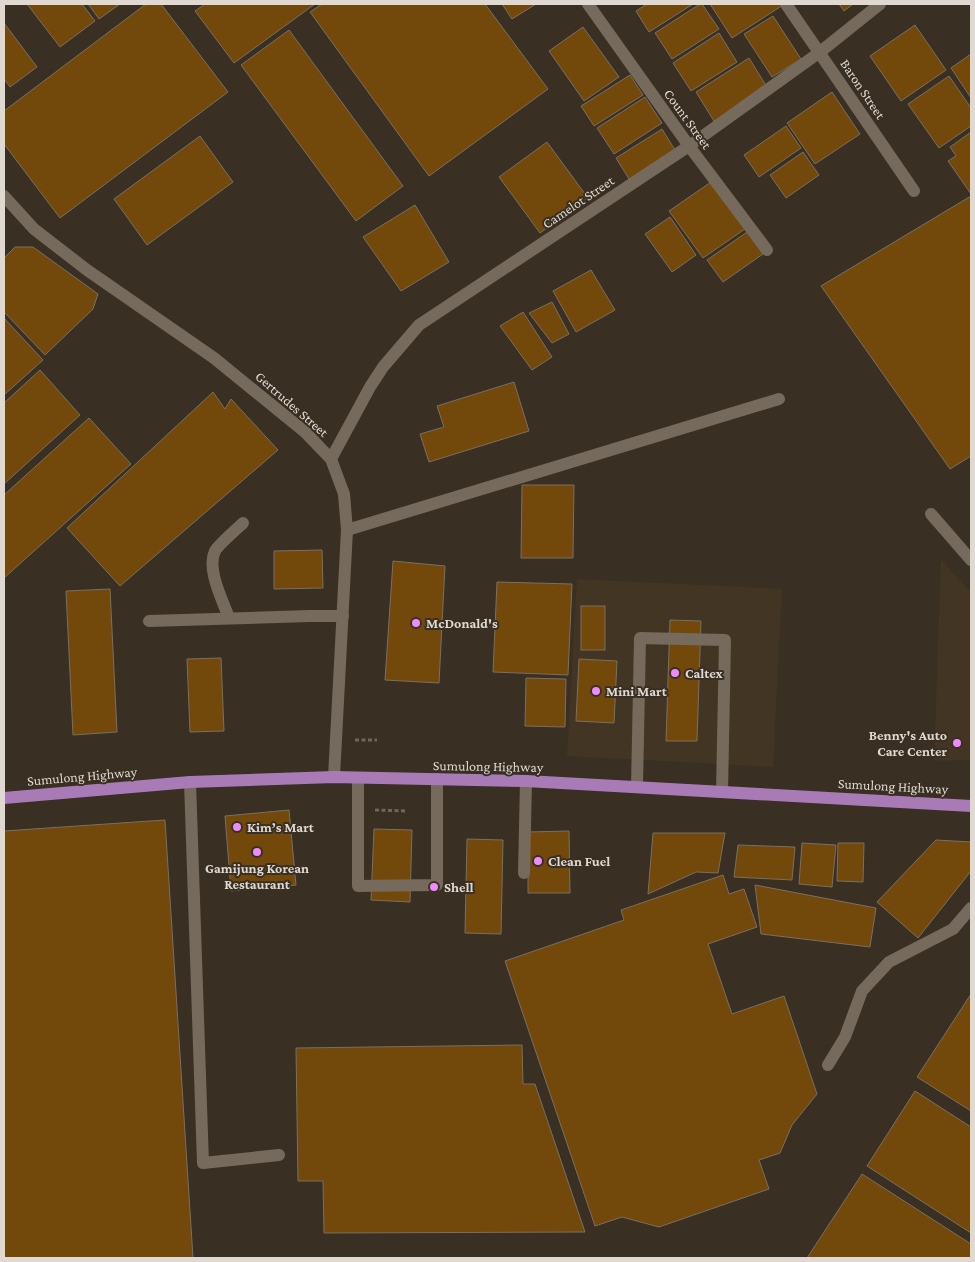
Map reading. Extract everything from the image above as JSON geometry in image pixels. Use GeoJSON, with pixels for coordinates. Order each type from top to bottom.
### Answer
{"type":"FeatureCollection","features":[{"type":"Feature","properties":{"kind":"main road","name":"Sumulong Highway"},"geometry":{"type":"LineString","coordinates":[[4,798],[190,782],[334,777],[526,781],[971,806]]}},
{"type":"Feature","properties":{"kind":"street","name":"Count Street"},"geometry":{"type":"LineString","coordinates":[[588,4],[689,146],[767,250]]}},
{"type":"Feature","properties":{"kind":"street","name":"Baron Street"},"geometry":{"type":"LineString","coordinates":[[786,4],[914,192]]}},
{"type":"Feature","properties":{"kind":"street","name":"Camelot Street"},"geometry":{"type":"LineString","coordinates":[[331,459],[383,367],[419,325],[689,146],[820,52],[880,4]]}},
{"type":"Feature","properties":{"kind":"street","name":"Gertrudes Street"},"geometry":{"type":"LineString","coordinates":[[4,196],[34,229],[87,270],[214,358],[305,432],[331,459],[344,494],[347,530],[334,777]]}},
{"type":"Feature","properties":{"kind":"street"},"geometry":{"type":"LineString","coordinates":[[347,530],[779,399]]}},
{"type":"Feature","properties":{"kind":"street"},"geometry":{"type":"LineString","coordinates":[[931,514],[971,560]]}},
{"type":"Feature","properties":{"kind":"street"},"geometry":{"type":"LineString","coordinates":[[229,618],[214,576],[213,562],[215,550],[243,523]]}},
{"type":"Feature","properties":{"kind":"street"},"geometry":{"type":"LineString","coordinates":[[148,621],[342,616]]}},
{"type":"Feature","properties":{"kind":"street"},"geometry":{"type":"LineString","coordinates":[[636,787],[640,638],[725,640],[722,792]]}},
{"type":"Feature","properties":{"kind":"street"},"geometry":{"type":"LineString","coordinates":[[358,778],[358,886],[437,886],[436,779]]}},
{"type":"Feature","properties":{"kind":"street"},"geometry":{"type":"LineString","coordinates":[[524,873],[526,781]]}},
{"type":"Feature","properties":{"kind":"street"},"geometry":{"type":"LineString","coordinates":[[190,782],[203,1162],[280,1155]]}},
{"type":"Feature","properties":{"kind":"street"},"geometry":{"type":"LineString","coordinates":[[828,1065],[845,1037],[862,991],[889,962],[953,930],[971,908]]}},
{"type":"Feature","properties":{"kind":"path"},"geometry":{"type":"LineString","coordinates":[[358,809],[407,811]]}},
{"type":"Feature","properties":{"kind":"shaded area"},"geometry":{"type":"Polygon","coordinates":[[[941,560],[971,592],[971,760],[934,761],[941,560]]]}},
{"type":"Feature","properties":{"kind":"shaded area","name":"Caltex"},"geometry":{"type":"Polygon","coordinates":[[[577,579],[782,589],[773,767],[567,756],[577,579]]]}},
{"type":"Feature","properties":{"kind":"building"},"geometry":{"type":"Polygon","coordinates":[[[27,4],[82,4],[95,21],[60,47],[27,4]]]}},
{"type":"Feature","properties":{"kind":"building"},"geometry":{"type":"Polygon","coordinates":[[[88,4],[120,4],[99,19],[88,4]]]}},
{"type":"Feature","properties":{"kind":"building"},"geometry":{"type":"Polygon","coordinates":[[[146,4],[161,4],[228,92],[60,218],[4,144],[4,111],[146,4]]]}},
{"type":"Feature","properties":{"kind":"building"},"geometry":{"type":"Polygon","coordinates":[[[205,4],[315,4],[234,63],[195,11],[205,4]]]}},
{"type":"Feature","properties":{"kind":"building"},"geometry":{"type":"Polygon","coordinates":[[[322,4],[485,4],[548,89],[429,176],[310,12],[322,4]]]}},
{"type":"Feature","properties":{"kind":"building"},"geometry":{"type":"Polygon","coordinates":[[[502,4],[536,4],[512,19],[502,4]]]}},
{"type":"Feature","properties":{"kind":"building"},"geometry":{"type":"Polygon","coordinates":[[[647,4],[693,4],[649,32],[636,11],[647,4]]]}},
{"type":"Feature","properties":{"kind":"building"},"geometry":{"type":"Polygon","coordinates":[[[702,4],[719,29],[672,59],[655,33],[702,4]]]}},
{"type":"Feature","properties":{"kind":"building"},"geometry":{"type":"Polygon","coordinates":[[[710,4],[783,4],[783,5],[732,38],[710,4]]]}},
{"type":"Feature","properties":{"kind":"building"},"geometry":{"type":"Polygon","coordinates":[[[839,4],[853,4],[844,11],[839,4]]]}},
{"type":"Feature","properties":{"kind":"building"},"geometry":{"type":"Polygon","coordinates":[[[773,16],[801,59],[772,77],[744,34],[773,16]]]}},
{"type":"Feature","properties":{"kind":"building"},"geometry":{"type":"Polygon","coordinates":[[[4,23],[37,67],[10,87],[4,79],[4,23]]]}},
{"type":"Feature","properties":{"kind":"building"},"geometry":{"type":"Polygon","coordinates":[[[915,25],[946,70],[901,101],[870,56],[915,25]]]}},
{"type":"Feature","properties":{"kind":"building"},"geometry":{"type":"Polygon","coordinates":[[[583,27],[619,77],[584,101],[549,51],[583,27]]]}},
{"type":"Feature","properties":{"kind":"building"},"geometry":{"type":"Polygon","coordinates":[[[289,30],[403,186],[356,221],[241,65],[289,30]]]}},
{"type":"Feature","properties":{"kind":"building"},"geometry":{"type":"Polygon","coordinates":[[[719,33],[737,62],[691,91],[673,63],[719,33]]]}},
{"type":"Feature","properties":{"kind":"building"},"geometry":{"type":"Polygon","coordinates":[[[971,54],[971,98],[951,68],[971,54]]]}},
{"type":"Feature","properties":{"kind":"building"},"geometry":{"type":"Polygon","coordinates":[[[749,58],[767,87],[714,121],[696,92],[749,58]]]}},
{"type":"Feature","properties":{"kind":"building"},"geometry":{"type":"Polygon","coordinates":[[[630,75],[643,95],[594,126],[581,106],[630,75]]]}},
{"type":"Feature","properties":{"kind":"building"},"geometry":{"type":"Polygon","coordinates":[[[949,76],[971,108],[971,126],[939,148],[908,104],[949,76]]]}},
{"type":"Feature","properties":{"kind":"building"},"geometry":{"type":"Polygon","coordinates":[[[832,92],[860,134],[815,164],[787,123],[832,92]]]}},
{"type":"Feature","properties":{"kind":"building"},"geometry":{"type":"Polygon","coordinates":[[[645,97],[662,123],[614,154],[597,128],[645,97]]]}},
{"type":"Feature","properties":{"kind":"building"},"geometry":{"type":"Polygon","coordinates":[[[786,126],[801,148],[759,177],[744,155],[786,126]]]}},
{"type":"Feature","properties":{"kind":"building"},"geometry":{"type":"Polygon","coordinates":[[[662,129],[675,150],[629,179],[616,158],[662,129]]]}},
{"type":"Feature","properties":{"kind":"building"},"geometry":{"type":"Polygon","coordinates":[[[971,132],[971,194],[948,161],[956,156],[950,147],[971,132]]]}},
{"type":"Feature","properties":{"kind":"building"},"geometry":{"type":"Polygon","coordinates":[[[200,136],[233,182],[147,245],[114,199],[200,136]]]}},
{"type":"Feature","properties":{"kind":"building"},"geometry":{"type":"Polygon","coordinates":[[[547,142],[588,198],[540,233],[499,177],[547,142]]]}},
{"type":"Feature","properties":{"kind":"building"},"geometry":{"type":"Polygon","coordinates":[[[803,152],[819,175],[786,198],[770,175],[803,152]]]}},
{"type":"Feature","properties":{"kind":"building"},"geometry":{"type":"Polygon","coordinates":[[[711,182],[745,229],[703,258],[669,211],[711,182]]]}},
{"type":"Feature","properties":{"kind":"building"},"geometry":{"type":"Polygon","coordinates":[[[971,196],[971,456],[950,469],[821,286],[971,196]]]}},
{"type":"Feature","properties":{"kind":"building"},"geometry":{"type":"Polygon","coordinates":[[[415,205],[449,262],[401,291],[363,237],[415,205]]]}},
{"type":"Feature","properties":{"kind":"building"},"geometry":{"type":"Polygon","coordinates":[[[670,217],[696,255],[672,272],[645,234],[670,217]]]}},
{"type":"Feature","properties":{"kind":"building"},"geometry":{"type":"Polygon","coordinates":[[[747,232],[763,254],[723,282],[707,260],[747,232]]]}},
{"type":"Feature","properties":{"kind":"building"},"geometry":{"type":"Polygon","coordinates":[[[15,247],[33,247],[98,294],[93,309],[45,355],[4,312],[4,258],[15,247]]]}},
{"type":"Feature","properties":{"kind":"building"},"geometry":{"type":"Polygon","coordinates":[[[591,270],[615,310],[576,332],[553,291],[591,270]]]}},
{"type":"Feature","properties":{"kind":"building"},"geometry":{"type":"Polygon","coordinates":[[[552,302],[569,334],[552,343],[529,313],[552,302]]]}},
{"type":"Feature","properties":{"kind":"building"},"geometry":{"type":"Polygon","coordinates":[[[523,312],[552,357],[532,370],[500,326],[523,312]]]}},
{"type":"Feature","properties":{"kind":"building"},"geometry":{"type":"Polygon","coordinates":[[[4,318],[43,360],[4,395],[4,318]]]}},
{"type":"Feature","properties":{"kind":"building"},"geometry":{"type":"Polygon","coordinates":[[[40,370],[80,415],[4,484],[4,403],[40,370]]]}},
{"type":"Feature","properties":{"kind":"building"},"geometry":{"type":"Polygon","coordinates":[[[514,382],[529,431],[429,462],[420,434],[444,427],[437,406],[514,382]]]}},
{"type":"Feature","properties":{"kind":"building"},"geometry":{"type":"Polygon","coordinates":[[[213,392],[225,409],[231,399],[278,450],[120,586],[67,528],[213,392]]]}},
{"type":"Feature","properties":{"kind":"building"},"geometry":{"type":"Polygon","coordinates":[[[89,418],[131,464],[4,578],[4,495],[89,418]]]}},
{"type":"Feature","properties":{"kind":"building"},"geometry":{"type":"Polygon","coordinates":[[[522,485],[574,485],[573,558],[521,558],[522,485]]]}},
{"type":"Feature","properties":{"kind":"building"},"geometry":{"type":"Polygon","coordinates":[[[322,550],[323,588],[274,589],[274,551],[322,550]]]}},
{"type":"Feature","properties":{"kind":"building","name":"McDonald's"},"geometry":{"type":"Polygon","coordinates":[[[393,561],[445,566],[439,683],[385,680],[393,561]]]}},
{"type":"Feature","properties":{"kind":"building"},"geometry":{"type":"Polygon","coordinates":[[[497,582],[572,584],[568,675],[493,672],[497,582]]]}},
{"type":"Feature","properties":{"kind":"building"},"geometry":{"type":"Polygon","coordinates":[[[110,589],[117,732],[73,735],[66,591],[110,589]]]}},
{"type":"Feature","properties":{"kind":"building"},"geometry":{"type":"Polygon","coordinates":[[[581,606],[605,606],[605,650],[581,650],[581,606]]]}},
{"type":"Feature","properties":{"kind":"building"},"geometry":{"type":"Polygon","coordinates":[[[670,620],[701,621],[697,741],[666,741],[670,620]]]}},
{"type":"Feature","properties":{"kind":"building"},"geometry":{"type":"Polygon","coordinates":[[[221,658],[224,731],[190,732],[187,659],[221,658]]]}},
{"type":"Feature","properties":{"kind":"building","name":"Mini Mart"},"geometry":{"type":"Polygon","coordinates":[[[579,659],[617,661],[614,723],[576,721],[579,659]]]}},
{"type":"Feature","properties":{"kind":"building"},"geometry":{"type":"Polygon","coordinates":[[[526,678],[566,679],[565,727],[525,726],[526,678]]]}},
{"type":"Feature","properties":{"kind":"building"},"geometry":{"type":"Polygon","coordinates":[[[289,810],[296,885],[231,891],[225,816],[289,810]]]}},
{"type":"Feature","properties":{"kind":"building"},"geometry":{"type":"Polygon","coordinates":[[[165,820],[193,1258],[4,1258],[4,831],[165,820]]]}},
{"type":"Feature","properties":{"kind":"building"},"geometry":{"type":"Polygon","coordinates":[[[374,829],[412,830],[410,902],[371,900],[374,829]]]}},
{"type":"Feature","properties":{"kind":"building"},"geometry":{"type":"Polygon","coordinates":[[[569,831],[570,893],[528,893],[528,832],[569,831]]]}},
{"type":"Feature","properties":{"kind":"building"},"geometry":{"type":"Polygon","coordinates":[[[653,833],[725,833],[718,873],[696,872],[648,894],[653,833]]]}},
{"type":"Feature","properties":{"kind":"building"},"geometry":{"type":"Polygon","coordinates":[[[467,839],[503,840],[501,934],[465,933],[467,839]]]}},
{"type":"Feature","properties":{"kind":"building"},"geometry":{"type":"Polygon","coordinates":[[[936,840],[971,842],[971,871],[918,938],[877,902],[936,840]]]}},
{"type":"Feature","properties":{"kind":"building"},"geometry":{"type":"Polygon","coordinates":[[[802,843],[836,845],[832,887],[799,884],[802,843]]]}},
{"type":"Feature","properties":{"kind":"building"},"geometry":{"type":"Polygon","coordinates":[[[838,843],[864,843],[863,882],[837,881],[838,843]]]}},
{"type":"Feature","properties":{"kind":"building"},"geometry":{"type":"Polygon","coordinates":[[[738,845],[795,847],[792,880],[734,877],[738,845]]]}},
{"type":"Feature","properties":{"kind":"building"},"geometry":{"type":"Polygon","coordinates":[[[723,875],[729,894],[744,889],[757,927],[708,944],[732,1014],[784,996],[817,1094],[792,1125],[780,1153],[759,1160],[769,1189],[659,1227],[622,1217],[595,1226],[505,961],[624,920],[621,910],[723,875]]]}},
{"type":"Feature","properties":{"kind":"building"},"geometry":{"type":"Polygon","coordinates":[[[755,885],[876,908],[870,947],[761,934],[755,885]]]}},
{"type":"Feature","properties":{"kind":"building"},"geometry":{"type":"Polygon","coordinates":[[[971,994],[971,1111],[917,1077],[971,994]]]}},
{"type":"Feature","properties":{"kind":"building"},"geometry":{"type":"Polygon","coordinates":[[[522,1045],[523,1084],[535,1084],[585,1232],[324,1233],[323,1181],[298,1181],[296,1048],[522,1045]]]}},
{"type":"Feature","properties":{"kind":"building"},"geometry":{"type":"Polygon","coordinates":[[[915,1091],[971,1127],[971,1233],[867,1166],[915,1091]]]}},
{"type":"Feature","properties":{"kind":"building"},"geometry":{"type":"Polygon","coordinates":[[[862,1174],[971,1244],[971,1258],[807,1258],[862,1174]]]}},
{"type":"Feature","properties":{"kind":"place","name":"McDonald's"},"geometry":{"type":"Point","coordinates":[416,623]}},
{"type":"Feature","properties":{"kind":"place","name":"Caltex"},"geometry":{"type":"Point","coordinates":[675,673]}},
{"type":"Feature","properties":{"kind":"place","name":"Mini Mart"},"geometry":{"type":"Point","coordinates":[596,691]}},
{"type":"Feature","properties":{"kind":"place","name":"Benny's Auto Care Center"},"geometry":{"type":"Point","coordinates":[957,743]}},
{"type":"Feature","properties":{"kind":"place","name":"Kim’s Mart"},"geometry":{"type":"Point","coordinates":[237,827]}},
{"type":"Feature","properties":{"kind":"place","name":"Gamijung Korean Restaurant"},"geometry":{"type":"Point","coordinates":[257,852]}},
{"type":"Feature","properties":{"kind":"place","name":"Clean Fuel"},"geometry":{"type":"Point","coordinates":[538,861]}},
{"type":"Feature","properties":{"kind":"place","name":"Shell"},"geometry":{"type":"Point","coordinates":[434,887]}}]}
